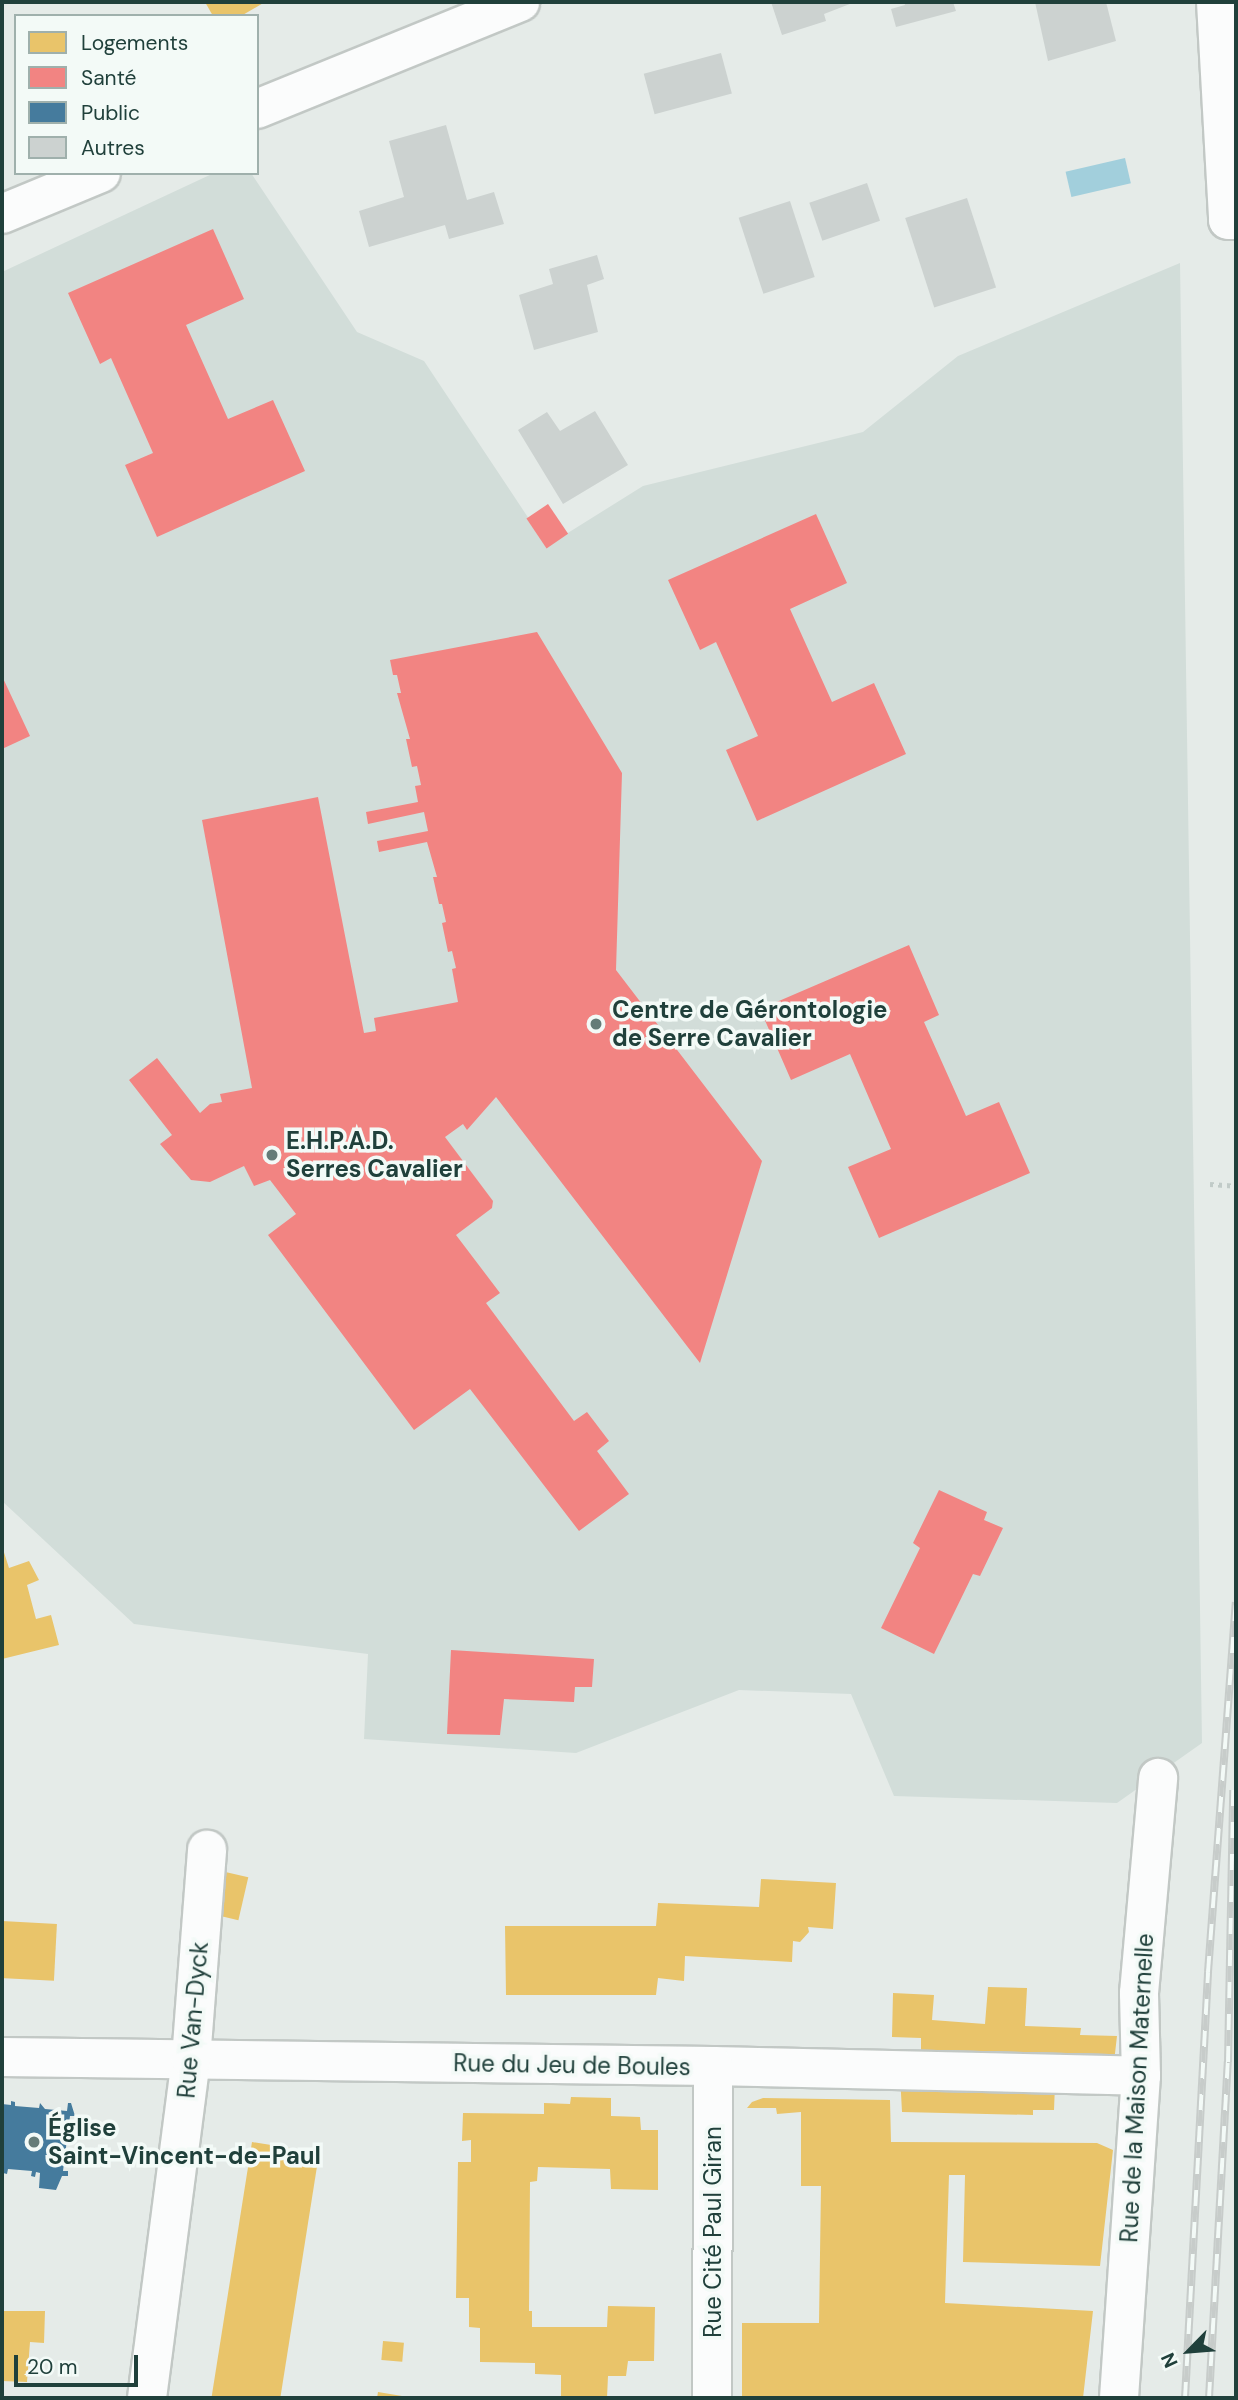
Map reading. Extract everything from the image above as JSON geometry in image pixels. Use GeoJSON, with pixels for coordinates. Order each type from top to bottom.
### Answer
{"type":"FeatureCollection","features":[{"type":"Feature","properties":{"kind":"street"},"geometry":{"type":"LineString","coordinates":[[259,108],[520,2]]}},
{"type":"Feature","properties":{"kind":"street"},"geometry":{"type":"LineString","coordinates":[[1216,2],[1228,220],[1236,220]]}},
{"type":"Feature","properties":{"kind":"street"},"geometry":{"type":"LineString","coordinates":[[2,214],[96,175]]}},
{"type":"Feature","properties":{"kind":"street","name":"Rue de la Maison Maternelle"},"geometry":{"type":"LineString","coordinates":[[1119,2398],[1141,2077],[1139,1993],[1158,1778]]}},
{"type":"Feature","properties":{"kind":"street","name":"Rue Van-Dyck"},"geometry":{"type":"LineString","coordinates":[[147,2398],[191,2059],[207,1850]]}},
{"type":"Feature","properties":{"kind":"street","name":"Rue du Jeu de Boules"},"geometry":{"type":"LineString","coordinates":[[2,2057],[713,2066],[1141,2077]]}},
{"type":"Feature","properties":{"kind":"street","name":"Rue Cité Paul Giran"},"geometry":{"type":"LineString","coordinates":[[712,2398],[713,2066]]}},
{"type":"Feature","properties":{"kind":"path"},"geometry":{"type":"LineString","coordinates":[[1210,1184],[1236,1186]]}},
{"type":"Feature","properties":{"kind":"shaded area","name":"Centre de Gérontologie de Serre Cavalier"},"geometry":{"type":"Polygon","coordinates":[[[210,175],[252,175],[357,332],[424,361],[547,546],[643,486],[863,432],[958,356],[1180,263],[1202,1743],[1117,1803],[894,1796],[851,1694],[739,1690],[576,1753],[364,1739],[368,1654],[134,1624],[2,1501],[2,272],[210,175]]]}},
{"type":"Feature","properties":{"kind":"water"},"geometry":{"type":"Polygon","coordinates":[[[1125,158],[1131,183],[1071,197],[1066,172],[1125,158]]]}},
{"type":"Feature","properties":{"kind":"building: Logements"},"geometry":{"type":"Polygon","coordinates":[[[205,2],[265,2],[244,14],[212,14],[205,2]]]}},
{"type":"Feature","properties":{"kind":"building: Logements"},"geometry":{"type":"Polygon","coordinates":[[[2,1546],[9,1568],[29,1561],[39,1580],[27,1585],[36,1619],[51,1615],[59,1645],[2,1659],[2,1546]]]}},
{"type":"Feature","properties":{"kind":"building: Logements"},"geometry":{"type":"Polygon","coordinates":[[[221,1871],[248,1877],[238,1920],[211,1914],[221,1871]]]}},
{"type":"Feature","properties":{"kind":"building: Logements"},"geometry":{"type":"Polygon","coordinates":[[[761,1879],[836,1883],[833,1929],[808,1927],[809,1932],[800,1942],[793,1941],[792,1962],[685,1956],[684,1981],[658,1978],[656,1995],[506,1995],[505,1926],[656,1926],[658,1903],[759,1907],[761,1879]]]}},
{"type":"Feature","properties":{"kind":"building: Logements"},"geometry":{"type":"Polygon","coordinates":[[[2,1921],[57,1924],[54,1981],[2,1978],[2,1921]]]}},
{"type":"Feature","properties":{"kind":"building: Logements"},"geometry":{"type":"Polygon","coordinates":[[[988,1987],[1027,1988],[1025,2026],[1081,2028],[1080,2035],[1117,2036],[1114,2062],[921,2056],[921,2038],[892,2037],[893,1993],[934,1995],[932,2020],[985,2024],[988,1987]]]}},
{"type":"Feature","properties":{"kind":"building: Logements"},"geometry":{"type":"Polygon","coordinates":[[[900,2075],[1055,2085],[1054,2110],[1033,2110],[1033,2115],[902,2112],[900,2075]]]}},
{"type":"Feature","properties":{"kind":"building: Logements"},"geometry":{"type":"Polygon","coordinates":[[[571,2097],[611,2098],[611,2116],[640,2117],[641,2130],[658,2130],[658,2190],[611,2189],[610,2169],[538,2167],[537,2181],[530,2182],[529,2311],[532,2311],[532,2327],[607,2327],[608,2306],[655,2307],[654,2361],[628,2361],[626,2376],[608,2376],[607,2398],[561,2398],[561,2375],[535,2374],[535,2363],[480,2362],[480,2328],[469,2327],[469,2298],[456,2298],[458,2162],[471,2162],[471,2140],[462,2141],[463,2113],[544,2114],[544,2103],[570,2104],[571,2097]]]}},
{"type":"Feature","properties":{"kind":"building: Logements"},"geometry":{"type":"Polygon","coordinates":[[[763,2098],[890,2100],[891,2142],[1097,2143],[1113,2150],[1100,2266],[963,2262],[965,2175],[949,2175],[945,2303],[1093,2311],[1083,2398],[742,2398],[742,2323],[819,2323],[821,2186],[801,2186],[801,2112],[777,2114],[776,2108],[747,2108],[752,2102],[763,2098]]]}},
{"type":"Feature","properties":{"kind":"building: Logements"},"geometry":{"type":"Polygon","coordinates":[[[252,2142],[319,2153],[280,2398],[211,2398],[252,2142]]]}},
{"type":"Feature","properties":{"kind":"building: Logements"},"geometry":{"type":"Polygon","coordinates":[[[2,2311],[45,2311],[44,2343],[30,2342],[27,2382],[2,2381],[2,2311]]]}},
{"type":"Feature","properties":{"kind":"building: Logements"},"geometry":{"type":"Polygon","coordinates":[[[383,2341],[404,2343],[402,2362],[381,2360],[383,2341]]]}},
{"type":"Feature","properties":{"kind":"building: Logements"},"geometry":{"type":"Polygon","coordinates":[[[378,2392],[408,2397],[408,2398],[377,2398],[378,2392]]]}},
{"type":"Feature","properties":{"kind":"building: Santé"},"geometry":{"type":"Polygon","coordinates":[[[213,229],[244,299],[186,325],[228,419],[273,400],[305,471],[157,537],[125,465],[153,453],[111,358],[100,364],[68,293],[213,229]]]}},
{"type":"Feature","properties":{"kind":"building: Santé"},"geometry":{"type":"Polygon","coordinates":[[[548,504],[568,534],[547,548],[526,519],[548,504]]]}},
{"type":"Feature","properties":{"kind":"building: Santé"},"geometry":{"type":"Polygon","coordinates":[[[816,514],[847,583],[790,609],[832,702],[874,683],[906,754],[757,821],[726,750],[758,736],[716,642],[700,650],[668,580],[816,514]]]}},
{"type":"Feature","properties":{"kind":"building: Santé"},"geometry":{"type":"Polygon","coordinates":[[[537,632],[622,773],[616,970],[762,1161],[700,1363],[496,1097],[467,1130],[463,1124],[445,1137],[493,1201],[492,1208],[456,1235],[500,1293],[486,1303],[574,1421],[587,1412],[609,1441],[597,1451],[629,1494],[579,1531],[470,1389],[414,1430],[268,1235],[296,1214],[270,1180],[254,1186],[244,1166],[210,1182],[191,1180],[160,1144],[172,1135],[129,1080],[157,1058],[200,1113],[210,1104],[222,1102],[220,1094],[252,1088],[202,820],[318,797],[364,1033],[376,1031],[374,1018],[458,1002],[452,969],[456,968],[452,951],[448,952],[442,923],[446,922],[442,904],[439,904],[433,877],[437,877],[427,842],[379,852],[377,841],[428,831],[424,812],[368,824],[366,812],[418,802],[415,786],[421,785],[417,766],[412,767],[406,739],[410,739],[397,693],[401,693],[390,660],[537,632]]]}},
{"type":"Feature","properties":{"kind":"building: Santé"},"geometry":{"type":"Polygon","coordinates":[[[2,676],[30,736],[2,749],[2,676]]]}},
{"type":"Feature","properties":{"kind":"building: Santé"},"geometry":{"type":"Polygon","coordinates":[[[909,945],[939,1015],[924,1022],[966,1116],[999,1102],[1030,1173],[879,1238],[848,1167],[891,1149],[850,1054],[791,1080],[760,1009],[909,945]]]}},
{"type":"Feature","properties":{"kind":"building: Santé"},"geometry":{"type":"Polygon","coordinates":[[[939,1490],[987,1512],[984,1520],[1003,1528],[980,1576],[973,1574],[934,1654],[881,1628],[920,1548],[913,1543],[939,1490]]]}},
{"type":"Feature","properties":{"kind":"building: Santé"},"geometry":{"type":"Polygon","coordinates":[[[451,1650],[594,1659],[592,1687],[575,1687],[574,1702],[504,1699],[500,1735],[447,1734],[451,1650]]]}},
{"type":"Feature","properties":{"kind":"building: Public","name":"Église Saint-Vincent-de-Paul"},"geometry":{"type":"Polygon","coordinates":[[[11,2101],[15,2102],[15,2106],[39,2108],[40,2103],[45,2109],[67,2111],[68,2103],[71,2103],[75,2116],[70,2116],[63,2171],[68,2171],[68,2176],[62,2176],[56,2190],[39,2188],[40,2173],[36,2172],[35,2177],[31,2176],[32,2171],[8,2169],[7,2174],[3,2173],[2,2104],[11,2105],[11,2101]]]}},
{"type":"Feature","properties":{"kind":"building: Autres"},"geometry":{"type":"Polygon","coordinates":[[[771,2],[855,2],[824,14],[826,21],[782,35],[771,2]]]}},
{"type":"Feature","properties":{"kind":"building: Autres"},"geometry":{"type":"Polygon","coordinates":[[[904,2],[953,2],[956,11],[896,27],[891,9],[905,5],[904,2]]]}},
{"type":"Feature","properties":{"kind":"building: Autres"},"geometry":{"type":"Polygon","coordinates":[[[1035,2],[1106,2],[1116,41],[1048,61],[1035,2]]]}},
{"type":"Feature","properties":{"kind":"building: Autres"},"geometry":{"type":"Polygon","coordinates":[[[721,53],[732,94],[655,114],[644,74],[721,53]]]}},
{"type":"Feature","properties":{"kind":"building: Autres"},"geometry":{"type":"Polygon","coordinates":[[[446,125],[467,200],[494,192],[504,224],[449,239],[445,225],[369,247],[359,211],[404,197],[389,141],[446,125]]]}},
{"type":"Feature","properties":{"kind":"building: Autres"},"geometry":{"type":"Polygon","coordinates":[[[867,183],[880,221],[822,241],[809,203],[867,183]]]}},
{"type":"Feature","properties":{"kind":"building: Autres"},"geometry":{"type":"Polygon","coordinates":[[[967,198],[996,287],[934,307],[905,218],[967,198]]]}},
{"type":"Feature","properties":{"kind":"building: Autres"},"geometry":{"type":"Polygon","coordinates":[[[790,201],[815,277],[763,294],[739,218],[790,201]]]}},
{"type":"Feature","properties":{"kind":"building: Autres"},"geometry":{"type":"Polygon","coordinates":[[[597,255],[604,279],[587,285],[598,332],[534,350],[519,295],[553,284],[549,269],[597,255]]]}},
{"type":"Feature","properties":{"kind":"building: Autres"},"geometry":{"type":"Polygon","coordinates":[[[595,411],[628,465],[563,504],[518,430],[547,412],[560,431],[595,411]]]}},
{"type":"Feature","properties":{"kind":"railway"},"geometry":{"type":"LineString","coordinates":[[1185,2398],[1208,1972],[1236,1602]]}},
{"type":"Feature","properties":{"kind":"railway"},"geometry":{"type":"LineString","coordinates":[[1209,2398],[1228,2062],[1233,1790]]}},
{"type":"Feature","properties":{"kind":"place","name":"Centre de Gérontologie de Serre Cavalier"},"geometry":{"type":"Point","coordinates":[596,1024]}},
{"type":"Feature","properties":{"kind":"place","name":"E.H.P.A.D. Serres Cavalier"},"geometry":{"type":"Point","coordinates":[272,1155]}},
{"type":"Feature","properties":{"kind":"place","name":"Église Saint-Vincent-de-Paul"},"geometry":{"type":"Point","coordinates":[34,2142]}}]}
